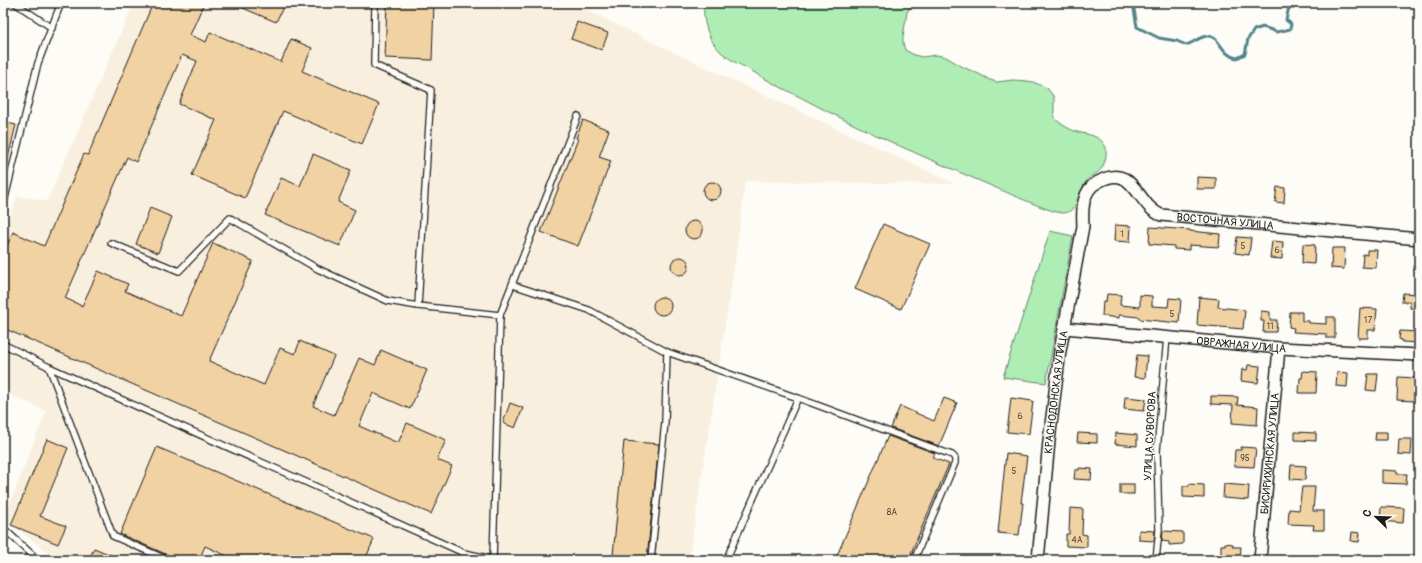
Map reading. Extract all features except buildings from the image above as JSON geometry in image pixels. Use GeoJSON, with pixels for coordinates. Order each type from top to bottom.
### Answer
{"type":"FeatureCollection","features":[{"type":"Feature","properties":{"kind":"street","name":"ВОСТОЧНАЯ УЛИЦА"},"geometry":{"type":"LineString","coordinates":[[1083,226],[1082,212],[1087,190],[1103,179],[1110,176],[1116,176],[1127,180],[1149,207],[1155,213],[1161,215],[1419,239]]}},
{"type":"Feature","properties":{"kind":"street","name":"КРАСНОДОНСКАЯ УЛИЦА"},"geometry":{"type":"LineString","coordinates":[[1038,560],[1049,441],[1060,351],[1083,226]]}},
{"type":"Feature","properties":{"kind":"street","name":"ОВРАЖНАЯ УЛИЦА"},"geometry":{"type":"LineString","coordinates":[[1065,328],[1279,348],[1419,356]]}},
{"type":"Feature","properties":{"kind":"street","name":"БИСИРИХИНСКАЯ УЛИЦА"},"geometry":{"type":"LineString","coordinates":[[1260,560],[1279,348]]}},
{"type":"Feature","properties":{"kind":"lane"},"geometry":{"type":"LineString","coordinates":[[15,3],[52,28]]}},
{"type":"Feature","properties":{"kind":"lane"},"geometry":{"type":"LineString","coordinates":[[3,206],[38,63],[61,3]]}},
{"type":"Feature","properties":{"kind":"lane"},"geometry":{"type":"LineString","coordinates":[[375,3],[374,65],[431,90],[418,306]]}},
{"type":"Feature","properties":{"kind":"lane"},"geometry":{"type":"LineString","coordinates":[[3,344],[49,367],[464,553],[493,559],[500,315],[578,116]]}},
{"type":"Feature","properties":{"kind":"lane"},"geometry":{"type":"LineString","coordinates":[[111,243],[179,271],[230,218],[318,269],[388,301],[418,306],[500,315]]}},
{"type":"Feature","properties":{"kind":"lane"},"geometry":{"type":"LineString","coordinates":[[513,284],[589,310],[667,352],[798,398],[955,458],[955,463],[914,560]]}},
{"type":"Feature","properties":{"kind":"lane","name":"УЛИЦА СУВОРОВА"},"geometry":{"type":"LineString","coordinates":[[1156,560],[1159,530],[1157,451],[1167,337]]}},
{"type":"Feature","properties":{"kind":"lane"},"geometry":{"type":"LineString","coordinates":[[651,560],[665,422],[667,352]]}},
{"type":"Feature","properties":{"kind":"lane"},"geometry":{"type":"LineString","coordinates":[[49,367],[113,536],[168,560]]}},
{"type":"Feature","properties":{"kind":"lane"},"geometry":{"type":"LineString","coordinates":[[726,560],[798,398]]}},
{"type":"Feature","properties":{"kind":"lane"},"geometry":{"type":"LineString","coordinates":[[3,528],[38,560]]}},
{"type":"Feature","properties":{"kind":"shaded area"},"geometry":{"type":"Polygon","coordinates":[[[134,3],[573,3],[656,44],[955,184],[745,181],[737,248],[689,560],[57,560],[4,518],[46,411],[3,391],[3,232],[18,196],[47,201],[134,3]]]}},
{"type":"Feature","properties":{"kind":"green space"},"geometry":{"type":"Polygon","coordinates":[[[704,3],[914,3],[907,12],[903,37],[905,50],[922,57],[937,55],[946,57],[963,67],[997,82],[1013,80],[1027,81],[1047,88],[1054,97],[1054,118],[1069,129],[1094,136],[1101,140],[1106,148],[1104,163],[1100,170],[1085,183],[1075,206],[1068,212],[1063,213],[1050,210],[1032,203],[874,134],[780,87],[728,58],[720,51],[711,39],[704,18],[704,3]]]}},
{"type":"Feature","properties":{"kind":"green space"},"geometry":{"type":"Polygon","coordinates":[[[1050,231],[1073,236],[1046,383],[1003,377],[1050,231]]]}},
{"type":"Feature","properties":{"kind":"waterway"},"geometry":{"type":"LineString","coordinates":[[1133,3],[1137,27],[1159,38],[1177,41],[1186,45],[1207,36],[1211,37],[1218,42],[1227,54],[1237,58],[1245,54],[1248,39],[1254,30],[1263,27],[1277,32],[1290,29],[1291,24],[1286,20],[1291,3]]}}]}
